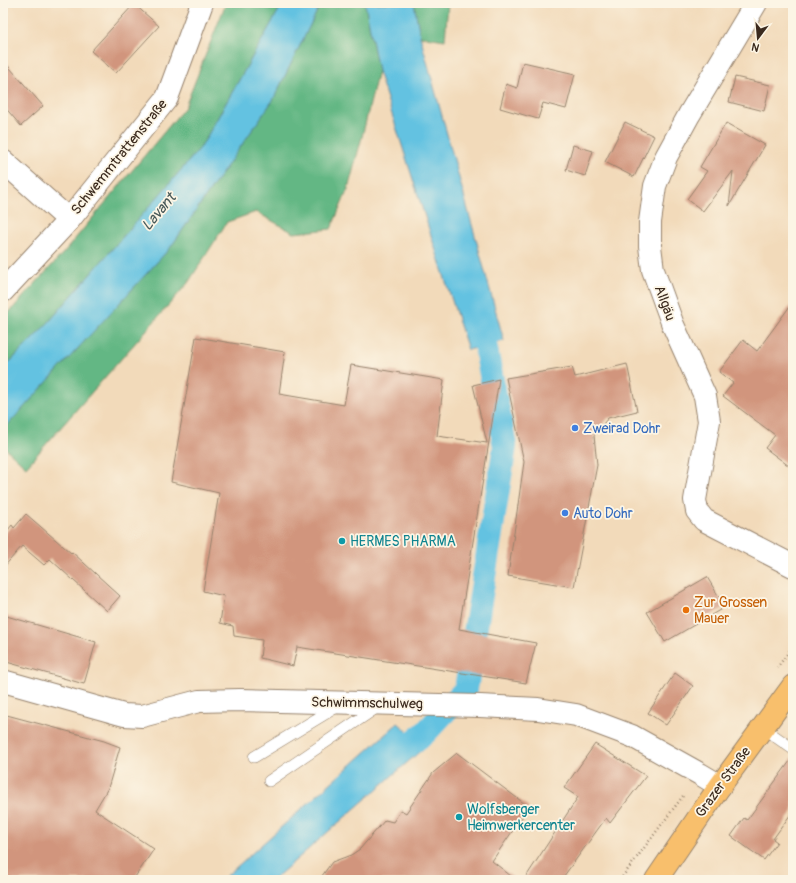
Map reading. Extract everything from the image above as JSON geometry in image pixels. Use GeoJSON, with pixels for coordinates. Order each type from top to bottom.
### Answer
{"type":"FeatureCollection","features":[{"type":"Feature","properties":{"kind":"main road","name":"Grazer Straße"},"geometry":{"type":"LineString","coordinates":[[656,880],[720,786],[793,686]]}},
{"type":"Feature","properties":{"kind":"street","name":"Schwemmtrattenstraße"},"geometry":{"type":"LineString","coordinates":[[3,290],[69,220],[167,98],[202,3]]}},
{"type":"Feature","properties":{"kind":"street","name":"Allgäu"},"geometry":{"type":"LineString","coordinates":[[756,3],[689,115],[666,157],[655,186],[650,222],[650,246],[653,270],[673,325],[705,396],[709,421],[695,500],[697,511],[704,520],[793,566]]}},
{"type":"Feature","properties":{"kind":"street"},"geometry":{"type":"LineString","coordinates":[[3,161],[69,220]]}},
{"type":"Feature","properties":{"kind":"street","name":"Schwimmschulweg"},"geometry":{"type":"LineString","coordinates":[[3,681],[124,715],[142,716],[199,701],[240,700],[420,704],[538,709],[576,715],[632,736],[720,786]]}},
{"type":"Feature","properties":{"kind":"lane"},"geometry":{"type":"LineString","coordinates":[[254,757],[344,702]]}},
{"type":"Feature","properties":{"kind":"lane"},"geometry":{"type":"LineString","coordinates":[[269,781],[382,703]]}},
{"type":"Feature","properties":{"kind":"lane"},"geometry":{"type":"LineString","coordinates":[[763,728],[793,749]]}},
{"type":"Feature","properties":{"kind":"green space"},"geometry":{"type":"Polygon","coordinates":[[[226,3],[283,3],[201,147],[48,323],[3,369],[3,319],[65,251],[185,107],[226,3]]]}},
{"type":"Feature","properties":{"kind":"green space"},"geometry":{"type":"Polygon","coordinates":[[[321,3],[365,3],[378,71],[348,189],[331,229],[294,233],[256,212],[227,222],[188,283],[26,467],[3,446],[3,430],[170,248],[273,100],[321,3]]]}},
{"type":"Feature","properties":{"kind":"green space"},"geometry":{"type":"Polygon","coordinates":[[[414,3],[448,3],[445,40],[420,36],[414,3]]]}},
{"type":"Feature","properties":{"kind":"water","name":"Lavant"},"geometry":{"type":"Polygon","coordinates":[[[283,3],[321,3],[273,100],[170,248],[3,430],[3,369],[48,323],[201,147],[283,3]]]}},
{"type":"Feature","properties":{"kind":"water"},"geometry":{"type":"Polygon","coordinates":[[[365,3],[414,3],[420,36],[504,341],[468,350],[378,71],[365,3]]]}},
{"type":"Feature","properties":{"kind":"water"},"geometry":{"type":"Polygon","coordinates":[[[398,723],[425,747],[273,880],[222,880],[398,723]]]}},
{"type":"Feature","properties":{"kind":"building"},"geometry":{"type":"Polygon","coordinates":[[[134,4],[159,26],[116,73],[91,51],[134,4]]]}},
{"type":"Feature","properties":{"kind":"building"},"geometry":{"type":"Polygon","coordinates":[[[3,60],[43,106],[21,126],[3,105],[3,60]]]}},
{"type":"Feature","properties":{"kind":"building"},"geometry":{"type":"Polygon","coordinates":[[[523,62],[575,74],[566,109],[543,103],[538,119],[500,108],[506,84],[517,88],[523,62]]]}},
{"type":"Feature","properties":{"kind":"building"},"geometry":{"type":"Polygon","coordinates":[[[735,77],[770,85],[764,111],[729,102],[735,77]]]}},
{"type":"Feature","properties":{"kind":"building"},"geometry":{"type":"Polygon","coordinates":[[[625,122],[654,136],[634,177],[605,162],[625,122]]]}},
{"type":"Feature","properties":{"kind":"building"},"geometry":{"type":"Polygon","coordinates":[[[726,123],[765,145],[729,206],[733,171],[703,211],[687,199],[707,171],[700,167],[726,123]]]}},
{"type":"Feature","properties":{"kind":"building"},"geometry":{"type":"Polygon","coordinates":[[[573,145],[593,151],[585,176],[566,170],[573,145]]]}},
{"type":"Feature","properties":{"kind":"building"},"geometry":{"type":"Polygon","coordinates":[[[793,302],[793,469],[765,448],[775,435],[723,396],[733,383],[719,372],[743,340],[757,351],[793,302]]]}},
{"type":"Feature","properties":{"kind":"building","name":"HERMES PHARMA"},"geometry":{"type":"Polygon","coordinates":[[[196,337],[285,352],[279,394],[344,405],[351,365],[444,380],[437,436],[487,443],[473,385],[499,379],[459,629],[536,643],[526,683],[297,647],[293,666],[260,658],[262,640],[234,636],[233,626],[220,623],[224,596],[203,591],[219,493],[171,482],[196,337]]]}},
{"type":"Feature","properties":{"kind":"building"},"geometry":{"type":"Polygon","coordinates":[[[627,364],[637,411],[608,418],[594,435],[597,465],[574,587],[508,576],[524,462],[506,378],[572,367],[575,377],[627,364]]]}},
{"type":"Feature","properties":{"kind":"building"},"geometry":{"type":"Polygon","coordinates":[[[26,514],[71,553],[72,552],[120,596],[107,611],[50,559],[44,565],[22,546],[3,568],[3,536],[12,525],[14,528],[26,514]]]}},
{"type":"Feature","properties":{"kind":"building","name":"Zur Grossen Mauer"},"geometry":{"type":"Polygon","coordinates":[[[707,577],[725,607],[665,642],[647,612],[707,577]]]}},
{"type":"Feature","properties":{"kind":"building"},"geometry":{"type":"Polygon","coordinates":[[[3,615],[96,642],[84,684],[3,661],[3,615]]]}},
{"type":"Feature","properties":{"kind":"building"},"geometry":{"type":"Polygon","coordinates":[[[675,673],[693,686],[666,725],[648,713],[675,673]]]}},
{"type":"Feature","properties":{"kind":"building"},"geometry":{"type":"Polygon","coordinates":[[[3,714],[104,741],[120,747],[108,788],[95,810],[154,849],[133,880],[3,880],[3,714]]]}},
{"type":"Feature","properties":{"kind":"building"},"geometry":{"type":"Polygon","coordinates":[[[595,744],[646,776],[610,823],[606,818],[561,880],[524,880],[578,797],[564,788],[595,744]]]}},
{"type":"Feature","properties":{"kind":"building","name":"Wolfsberger Heimwerkercenter"},"geometry":{"type":"Polygon","coordinates":[[[457,753],[529,807],[492,861],[516,880],[319,880],[332,862],[351,855],[360,849],[385,820],[393,822],[401,810],[406,813],[433,773],[457,753]]]}},
{"type":"Feature","properties":{"kind":"building"},"geometry":{"type":"Polygon","coordinates":[[[793,757],[793,811],[773,839],[777,842],[764,860],[731,836],[744,818],[747,820],[793,757]]]}},
{"type":"Feature","properties":{"kind":"waterway"},"geometry":{"type":"LineString","coordinates":[[391,758],[425,733],[466,689],[505,446],[485,344],[476,315]]}},
{"type":"Feature","properties":{"kind":"place","name":"Zweirad Dohr"},"geometry":{"type":"Point","coordinates":[575,428]}},
{"type":"Feature","properties":{"kind":"place","name":"Auto Dohr"},"geometry":{"type":"Point","coordinates":[565,513]}},
{"type":"Feature","properties":{"kind":"place","name":"HERMES PHARMA"},"geometry":{"type":"Point","coordinates":[342,541]}},
{"type":"Feature","properties":{"kind":"place","name":"Zur Grossen Mauer"},"geometry":{"type":"Point","coordinates":[686,610]}},
{"type":"Feature","properties":{"kind":"place","name":"Wolfsberger Heimwerkercenter"},"geometry":{"type":"Point","coordinates":[459,817]}}]}
